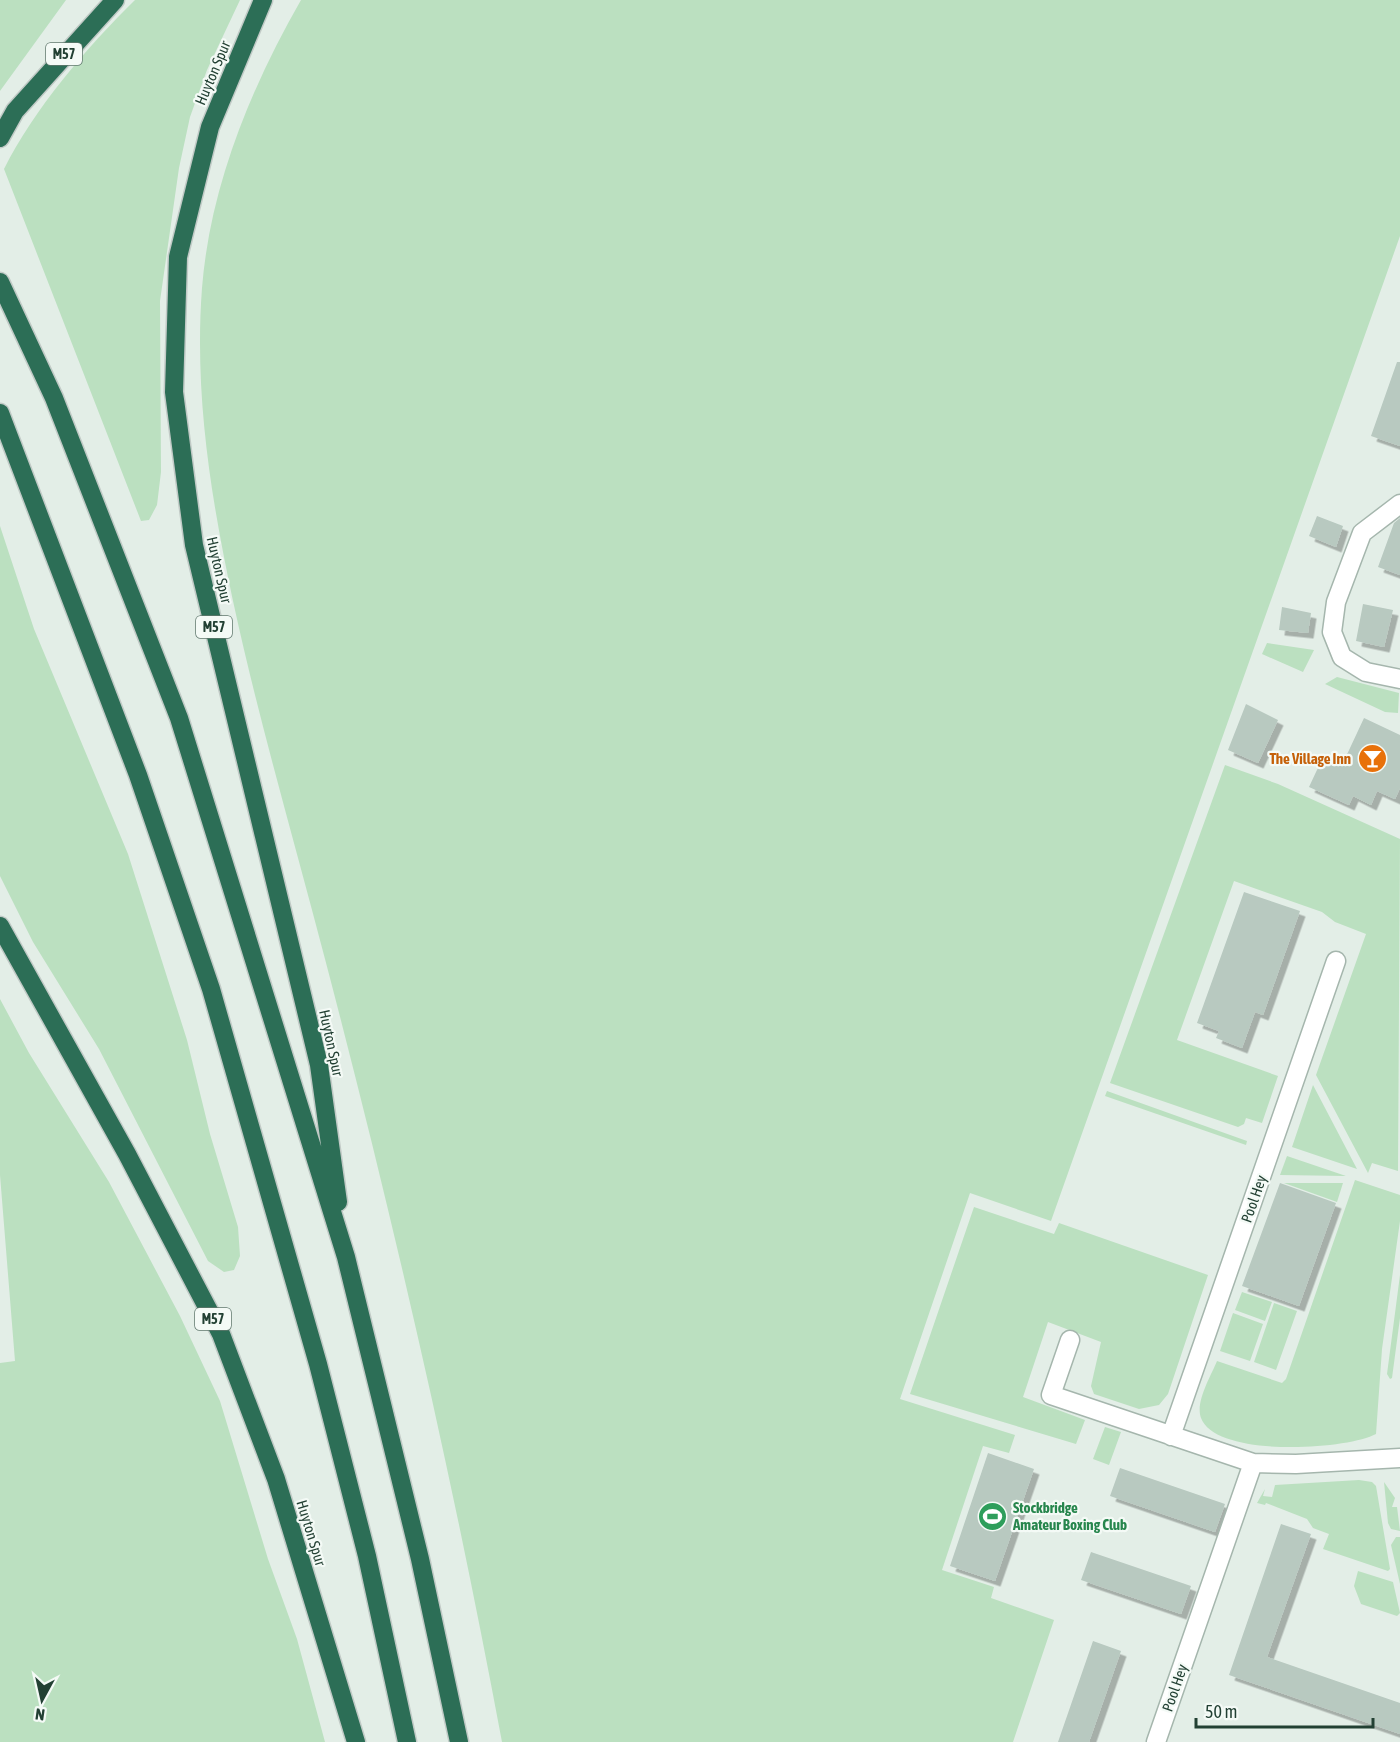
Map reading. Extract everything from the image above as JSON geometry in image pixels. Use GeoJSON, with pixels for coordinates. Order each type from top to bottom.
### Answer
{"type":"FeatureCollection","features":[{"type":"Feature","properties":{"kind":"highway","name":"M57"},"geometry":{"type":"LineString","coordinates":[[0,138],[15,111],[115,0]]}},
{"type":"Feature","properties":{"kind":"highway","name":"Huyton Spur"},"geometry":{"type":"LineString","coordinates":[[263,0],[210,127],[178,256],[174,392],[194,545],[319,1065],[346,1257]]}},
{"type":"Feature","properties":{"kind":"highway","name":"M57"},"geometry":{"type":"LineString","coordinates":[[0,282],[54,398],[178,718],[346,1257],[420,1559],[459,1742]]}},
{"type":"Feature","properties":{"kind":"highway"},"geometry":{"type":"LineString","coordinates":[[0,413],[138,775],[211,989],[318,1364],[367,1556],[407,1742]]}},
{"type":"Feature","properties":{"kind":"highway","name":"Huyton Spur"},"geometry":{"type":"LineString","coordinates":[[0,926],[127,1154],[221,1334],[276,1479],[357,1742]]}},
{"type":"Feature","properties":{"kind":"street"},"geometry":{"type":"LineString","coordinates":[[1400,504],[1362,533],[1336,602],[1332,632],[1341,657],[1366,672],[1400,679]]}},
{"type":"Feature","properties":{"kind":"street","name":"Pool Hey"},"geometry":{"type":"LineString","coordinates":[[1171,1436],[1336,962]]}},
{"type":"Feature","properties":{"kind":"street"},"geometry":{"type":"LineString","coordinates":[[1070,1341],[1051,1395],[1253,1463],[1296,1464],[1400,1458]]}},
{"type":"Feature","properties":{"kind":"street","name":"Pool Hey"},"geometry":{"type":"LineString","coordinates":[[1156,1742],[1253,1463]]}},
{"type":"Feature","properties":{"kind":"green space"},"geometry":{"type":"Polygon","coordinates":[[[0,0],[66,0],[0,91],[0,0]]]}},
{"type":"Feature","properties":{"kind":"green space"},"geometry":{"type":"Polygon","coordinates":[[[135,0],[240,0],[207,70],[190,117],[179,168],[160,301],[161,472],[157,505],[149,520],[141,521],[4,169],[30,124],[80,58],[135,0]]]}},
{"type":"Feature","properties":{"kind":"green space"},"geometry":{"type":"Polygon","coordinates":[[[301,0],[1400,0],[1400,236],[1051,1221],[970,1193],[900,1399],[1015,1435],[1009,1453],[983,1446],[942,1570],[994,1587],[991,1598],[1054,1620],[1013,1742],[502,1742],[421,1349],[350,1056],[243,646],[218,524],[206,446],[200,367],[200,328],[206,250],[224,175],[236,139],[266,68],[301,0]]]}},
{"type":"Feature","properties":{"kind":"green space"},"geometry":{"type":"Polygon","coordinates":[[[0,526],[34,629],[128,854],[187,1040],[210,1134],[238,1227],[240,1256],[234,1270],[224,1272],[208,1261],[99,1049],[33,942],[0,876],[0,526]]]}},
{"type":"Feature","properties":{"kind":"green space"},"geometry":{"type":"Polygon","coordinates":[[[1267,643],[1314,650],[1303,672],[1262,654],[1267,643]]]}},
{"type":"Feature","properties":{"kind":"green space"},"geometry":{"type":"Polygon","coordinates":[[[1337,677],[1399,693],[1398,713],[1385,712],[1325,684],[1337,677]]]}},
{"type":"Feature","properties":{"kind":"green space"},"geometry":{"type":"Polygon","coordinates":[[[1225,765],[1278,784],[1400,839],[1398,1171],[1372,1163],[1368,1173],[1316,1075],[1366,934],[1335,922],[1322,912],[1234,881],[1177,1040],[1278,1076],[1262,1123],[1246,1118],[1244,1124],[1238,1127],[1110,1083],[1225,765]]]}},
{"type":"Feature","properties":{"kind":"green space"},"geometry":{"type":"Polygon","coordinates":[[[0,999],[29,1053],[109,1182],[180,1316],[220,1401],[268,1559],[297,1639],[325,1742],[0,1742],[0,1363],[15,1361],[0,1175],[0,999]]]}},
{"type":"Feature","properties":{"kind":"green space"},"geometry":{"type":"Polygon","coordinates":[[[1313,1085],[1357,1169],[1292,1147],[1313,1085]]]}},
{"type":"Feature","properties":{"kind":"green space"},"geometry":{"type":"Polygon","coordinates":[[[1107,1091],[1247,1141],[1246,1145],[1105,1096],[1107,1091]]]}},
{"type":"Feature","properties":{"kind":"green space"},"geometry":{"type":"Polygon","coordinates":[[[1287,1156],[1346,1176],[1280,1175],[1287,1156]]]}},
{"type":"Feature","properties":{"kind":"green space"},"geometry":{"type":"Polygon","coordinates":[[[1355,1180],[1400,1195],[1400,1221],[1382,1349],[1376,1434],[1338,1444],[1283,1447],[1230,1440],[1212,1431],[1201,1418],[1200,1404],[1217,1361],[1282,1383],[1286,1379],[1355,1180]]]}},
{"type":"Feature","properties":{"kind":"green space"},"geometry":{"type":"Polygon","coordinates":[[[1284,1183],[1343,1183],[1337,1202],[1284,1183]]]}},
{"type":"Feature","properties":{"kind":"green space"},"geometry":{"type":"Polygon","coordinates":[[[974,1207],[1054,1234],[1059,1223],[1208,1275],[1168,1394],[1159,1405],[1139,1409],[1094,1394],[1091,1386],[1101,1342],[1048,1322],[1023,1397],[1085,1420],[1076,1444],[910,1394],[974,1207]]]}},
{"type":"Feature","properties":{"kind":"green space"},"geometry":{"type":"Polygon","coordinates":[[[1400,1275],[1400,1318],[1392,1378],[1390,1379],[1387,1374],[1400,1275]]]}},
{"type":"Feature","properties":{"kind":"green space"},"geometry":{"type":"Polygon","coordinates":[[[1242,1292],[1272,1302],[1265,1321],[1235,1310],[1242,1292]]]}},
{"type":"Feature","properties":{"kind":"green space"},"geometry":{"type":"Polygon","coordinates":[[[1274,1303],[1297,1311],[1276,1370],[1254,1362],[1274,1303]]]}},
{"type":"Feature","properties":{"kind":"green space"},"geometry":{"type":"Polygon","coordinates":[[[1233,1313],[1263,1324],[1250,1361],[1220,1351],[1233,1313]]]}},
{"type":"Feature","properties":{"kind":"green space"},"geometry":{"type":"Polygon","coordinates":[[[1105,1427],[1121,1432],[1109,1465],[1093,1459],[1105,1427]]]}},
{"type":"Feature","properties":{"kind":"green space"},"geometry":{"type":"Polygon","coordinates":[[[1359,1480],[1372,1482],[1376,1486],[1390,1569],[1388,1571],[1323,1549],[1329,1534],[1313,1528],[1307,1519],[1266,1503],[1265,1505],[1257,1503],[1265,1489],[1263,1496],[1272,1497],[1275,1485],[1359,1480]]]}},
{"type":"Feature","properties":{"kind":"green space"},"geometry":{"type":"Polygon","coordinates":[[[1384,1482],[1395,1498],[1392,1507],[1397,1507],[1400,1531],[1391,1529],[1388,1523],[1384,1482]]]}},
{"type":"Feature","properties":{"kind":"green space"},"geometry":{"type":"Polygon","coordinates":[[[1396,1537],[1400,1537],[1400,1584],[1391,1545],[1396,1537]]]}},
{"type":"Feature","properties":{"kind":"green space"},"geometry":{"type":"Polygon","coordinates":[[[1358,1571],[1393,1582],[1400,1613],[1397,1616],[1361,1604],[1354,1586],[1358,1571]]]}},
{"type":"Feature","properties":{"kind":"building"},"geometry":{"type":"Polygon","coordinates":[[[1397,362],[1400,362],[1400,446],[1371,436],[1397,362]]]}},
{"type":"Feature","properties":{"kind":"building"},"geometry":{"type":"Polygon","coordinates":[[[1317,516],[1343,526],[1336,547],[1309,536],[1317,516]]]}},
{"type":"Feature","properties":{"kind":"building"},"geometry":{"type":"Polygon","coordinates":[[[1400,518],[1400,575],[1378,567],[1394,523],[1400,518]]]}},
{"type":"Feature","properties":{"kind":"building"},"geometry":{"type":"Polygon","coordinates":[[[1363,604],[1393,610],[1384,647],[1356,641],[1363,604]]]}},
{"type":"Feature","properties":{"kind":"building"},"geometry":{"type":"Polygon","coordinates":[[[1282,607],[1311,613],[1308,633],[1279,630],[1282,607]]]}},
{"type":"Feature","properties":{"kind":"building"},"geometry":{"type":"Polygon","coordinates":[[[1246,704],[1278,720],[1258,763],[1228,750],[1246,704]]]}},
{"type":"Feature","properties":{"kind":"building","name":"The Village Inn"},"geometry":{"type":"Polygon","coordinates":[[[1364,718],[1400,735],[1400,788],[1395,799],[1377,791],[1371,805],[1353,796],[1349,805],[1309,787],[1324,755],[1343,763],[1364,718]]]}},
{"type":"Feature","properties":{"kind":"building"},"geometry":{"type":"Polygon","coordinates":[[[1244,892],[1300,911],[1263,1015],[1255,1012],[1242,1048],[1216,1038],[1219,1031],[1197,1023],[1244,892]]]}},
{"type":"Feature","properties":{"kind":"building"},"geometry":{"type":"Polygon","coordinates":[[[1280,1183],[1336,1203],[1299,1306],[1242,1286],[1280,1183]]]}},
{"type":"Feature","properties":{"kind":"building","name":"Stockbridge Amateur Boxing Club"},"geometry":{"type":"Polygon","coordinates":[[[988,1453],[1034,1469],[995,1581],[950,1566],[988,1453]]]}},
{"type":"Feature","properties":{"kind":"building"},"geometry":{"type":"Polygon","coordinates":[[[1120,1468],[1225,1504],[1215,1532],[1110,1496],[1120,1468]]]}},
{"type":"Feature","properties":{"kind":"building"},"geometry":{"type":"Polygon","coordinates":[[[1281,1524],[1311,1534],[1267,1657],[1400,1703],[1400,1734],[1229,1675],[1281,1524]]]}},
{"type":"Feature","properties":{"kind":"building"},"geometry":{"type":"Polygon","coordinates":[[[1091,1552],[1191,1586],[1181,1614],[1081,1580],[1091,1552]]]}},
{"type":"Feature","properties":{"kind":"building"},"geometry":{"type":"Polygon","coordinates":[[[1093,1641],[1121,1651],[1089,1742],[1058,1742],[1093,1641]]]}},
{"type":"Feature","properties":{"kind":"place","name":"The Village Inn"},"geometry":{"type":"Point","coordinates":[1372,759]}},
{"type":"Feature","properties":{"kind":"place","name":"Stockbridge Amateur Boxing Club"},"geometry":{"type":"Point","coordinates":[992,1517]}}]}
